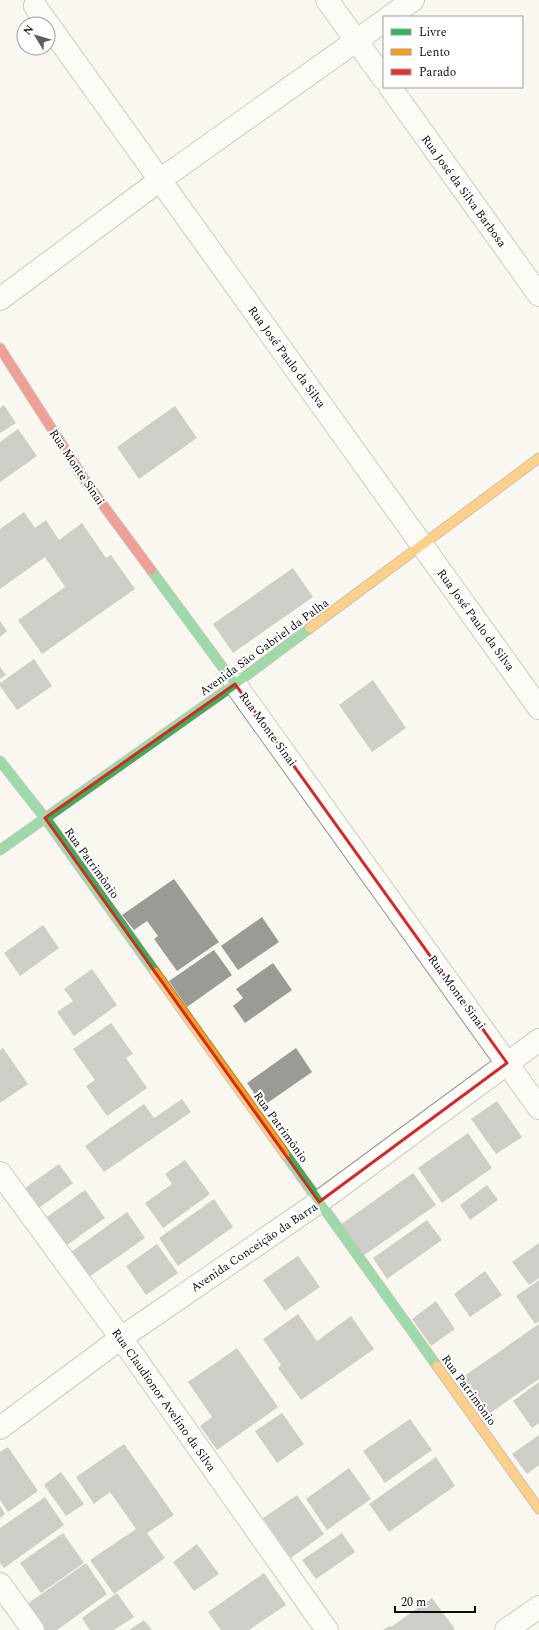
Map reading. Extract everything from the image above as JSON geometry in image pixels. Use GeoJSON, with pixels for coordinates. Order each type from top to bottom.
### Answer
{"type":"FeatureCollection","features":[{"type":"Feature","properties":{"kind":"street"},"geometry":{"type":"LineString","coordinates":[[327,0],[383,78]]}},
{"type":"Feature","properties":{"kind":"street"},"geometry":{"type":"LineString","coordinates":[[390,16],[413,0]]}},
{"type":"Feature","properties":{"kind":"street","name":"Rua José Paulo da Silva"},"geometry":{"type":"LineString","coordinates":[[35,6],[539,708]]}},
{"type":"Feature","properties":{"kind":"street"},"geometry":{"type":"LineString","coordinates":[[0,299],[160,180],[383,21]]}},
{"type":"Feature","properties":{"kind":"street","name":"Rua José da Silva Barbosa"},"geometry":{"type":"LineString","coordinates":[[391,88],[539,295]]}},
{"type":"Feature","properties":{"kind":"street","name":"Rua Monte Sinai"},"geometry":{"type":"LineString","coordinates":[[0,348],[86,482],[235,684],[539,1108]]}},
{"type":"Feature","properties":{"kind":"street","name":"Avenida São Gabriel da Palha"},"geometry":{"type":"LineString","coordinates":[[0,850],[235,684],[539,458]]}},
{"type":"Feature","properties":{"kind":"street","name":"Rua Patrimônio"},"geometry":{"type":"LineString","coordinates":[[0,761],[45,818],[539,1509]]}},
{"type":"Feature","properties":{"kind":"street","name":"Avenida Conceição da Barra"},"geometry":{"type":"LineString","coordinates":[[0,1428],[121,1338],[320,1202],[539,1040]]}},
{"type":"Feature","properties":{"kind":"street","name":"Rua Claudionor Avelino da Silva"},"geometry":{"type":"LineString","coordinates":[[0,1172],[121,1338],[327,1630]]}},
{"type":"Feature","properties":{"kind":"street"},"geometry":{"type":"LineString","coordinates":[[0,1584],[33,1630]]}},
{"type":"Feature","properties":{"kind":"street"},"geometry":{"type":"LineString","coordinates":[[506,1630],[539,1607]]}},
{"type":"Feature","properties":{"kind":"highlighted area"},"geometry":{"type":"Polygon","coordinates":[[[235,684],[507,1063],[319,1202],[45,818],[235,684]]]}},
{"type":"Feature","properties":{"kind":"building"},"geometry":{"type":"Polygon","coordinates":[[[4,405],[16,423],[0,433],[0,408],[4,405]]]}},
{"type":"Feature","properties":{"kind":"building"},"geometry":{"type":"Polygon","coordinates":[[[175,406],[197,438],[139,479],[117,447],[175,406]]]}},
{"type":"Feature","properties":{"kind":"building"},"geometry":{"type":"Polygon","coordinates":[[[18,429],[37,456],[0,482],[0,442],[18,429]]]}},
{"type":"Feature","properties":{"kind":"building"},"geometry":{"type":"Polygon","coordinates":[[[24,512],[35,528],[46,520],[59,540],[82,523],[106,558],[111,555],[135,589],[42,654],[18,620],[65,587],[45,557],[0,589],[0,529],[24,512]]]}},
{"type":"Feature","properties":{"kind":"building"},"geometry":{"type":"Polygon","coordinates":[[[293,568],[313,597],[233,653],[213,624],[293,568]]]}},
{"type":"Feature","properties":{"kind":"building"},"geometry":{"type":"Polygon","coordinates":[[[0,621],[7,631],[0,637],[0,621]]]}},
{"type":"Feature","properties":{"kind":"building"},"geometry":{"type":"Polygon","coordinates":[[[34,659],[52,686],[17,710],[0,686],[0,683],[34,659]]]}},
{"type":"Feature","properties":{"kind":"building"},"geometry":{"type":"Polygon","coordinates":[[[0,667],[6,675],[0,679],[0,667]]]}},
{"type":"Feature","properties":{"kind":"building"},"geometry":{"type":"Polygon","coordinates":[[[373,680],[406,728],[372,752],[339,705],[373,680]]]}},
{"type":"Feature","properties":{"kind":"building"},"geometry":{"type":"Polygon","coordinates":[[[174,879],[219,942],[177,971],[154,939],[158,936],[147,921],[134,930],[122,915],[174,879]]]}},
{"type":"Feature","properties":{"kind":"building"},"geometry":{"type":"Polygon","coordinates":[[[262,917],[279,942],[238,970],[221,946],[262,917]]]}},
{"type":"Feature","properties":{"kind":"building"},"geometry":{"type":"Polygon","coordinates":[[[43,925],[59,948],[20,976],[4,953],[43,925]]]}},
{"type":"Feature","properties":{"kind":"building"},"geometry":{"type":"Polygon","coordinates":[[[214,950],[232,975],[187,1007],[169,981],[214,950]]]}},
{"type":"Feature","properties":{"kind":"building"},"geometry":{"type":"Polygon","coordinates":[[[273,963],[292,990],[245,1023],[233,1006],[243,998],[236,989],[273,963]]]}},
{"type":"Feature","properties":{"kind":"building"},"geometry":{"type":"Polygon","coordinates":[[[92,969],[117,1005],[74,1036],[57,1012],[73,1001],[64,989],[92,969]]]}},
{"type":"Feature","properties":{"kind":"building"},"geometry":{"type":"Polygon","coordinates":[[[111,1023],[133,1054],[126,1058],[147,1088],[107,1116],[86,1086],[95,1080],[73,1049],[111,1023]]]}},
{"type":"Feature","properties":{"kind":"building"},"geometry":{"type":"Polygon","coordinates":[[[3,1048],[28,1084],[0,1103],[0,1050],[3,1048]]]}},
{"type":"Feature","properties":{"kind":"building"},"geometry":{"type":"Polygon","coordinates":[[[296,1048],[312,1072],[263,1106],[247,1083],[296,1048]]]}},
{"type":"Feature","properties":{"kind":"building"},"geometry":{"type":"Polygon","coordinates":[[[182,1099],[191,1112],[104,1172],[85,1146],[144,1104],[154,1118],[182,1099]]]}},
{"type":"Feature","properties":{"kind":"building"},"geometry":{"type":"Polygon","coordinates":[[[497,1101],[522,1137],[496,1154],[471,1119],[497,1101]]]}},
{"type":"Feature","properties":{"kind":"building"},"geometry":{"type":"Polygon","coordinates":[[[468,1133],[492,1168],[442,1203],[418,1168],[468,1133]]]}},
{"type":"Feature","properties":{"kind":"building"},"geometry":{"type":"Polygon","coordinates":[[[185,1160],[210,1194],[163,1228],[145,1203],[172,1184],[165,1174],[185,1160]]]}},
{"type":"Feature","properties":{"kind":"building"},"geometry":{"type":"Polygon","coordinates":[[[59,1164],[73,1183],[39,1208],[25,1188],[59,1164]]]}},
{"type":"Feature","properties":{"kind":"building"},"geometry":{"type":"Polygon","coordinates":[[[413,1173],[436,1205],[363,1256],[340,1225],[413,1173]]]}},
{"type":"Feature","properties":{"kind":"building"},"geometry":{"type":"Polygon","coordinates":[[[487,1185],[498,1200],[470,1220],[460,1205],[487,1185]]]}},
{"type":"Feature","properties":{"kind":"building"},"geometry":{"type":"Polygon","coordinates":[[[85,1190],[105,1218],[64,1247],[44,1219],[85,1190]]]}},
{"type":"Feature","properties":{"kind":"building"},"geometry":{"type":"Polygon","coordinates":[[[214,1199],[233,1227],[178,1266],[159,1238],[214,1199]]]}},
{"type":"Feature","properties":{"kind":"building"},"geometry":{"type":"Polygon","coordinates":[[[127,1212],[145,1238],[89,1277],[71,1252],[127,1212]]]}},
{"type":"Feature","properties":{"kind":"building"},"geometry":{"type":"Polygon","coordinates":[[[427,1220],[442,1240],[387,1279],[373,1258],[427,1220]]]}},
{"type":"Feature","properties":{"kind":"building"},"geometry":{"type":"Polygon","coordinates":[[[539,1243],[539,1278],[529,1285],[512,1262],[539,1243]]]}},
{"type":"Feature","properties":{"kind":"building"},"geometry":{"type":"Polygon","coordinates":[[[157,1244],[178,1273],[146,1295],[126,1266],[157,1244]]]}},
{"type":"Feature","properties":{"kind":"building"},"geometry":{"type":"Polygon","coordinates":[[[298,1256],[320,1287],[285,1311],[263,1280],[298,1256]]]}},
{"type":"Feature","properties":{"kind":"building"},"geometry":{"type":"Polygon","coordinates":[[[485,1271],[502,1295],[470,1317],[454,1294],[485,1271]]]}},
{"type":"Feature","properties":{"kind":"building"},"geometry":{"type":"Polygon","coordinates":[[[539,1280],[539,1321],[535,1324],[516,1296],[539,1280]]]}},
{"type":"Feature","properties":{"kind":"building"},"geometry":{"type":"Polygon","coordinates":[[[436,1301],[455,1329],[431,1346],[412,1319],[436,1301]]]}},
{"type":"Feature","properties":{"kind":"building"},"geometry":{"type":"Polygon","coordinates":[[[298,1314],[317,1341],[351,1316],[374,1349],[301,1400],[278,1368],[281,1365],[263,1339],[298,1314]]]}},
{"type":"Feature","properties":{"kind":"building"},"geometry":{"type":"Polygon","coordinates":[[[539,1324],[539,1379],[483,1418],[457,1381],[539,1324]]]}},
{"type":"Feature","properties":{"kind":"building"},"geometry":{"type":"Polygon","coordinates":[[[237,1348],[278,1407],[217,1450],[200,1426],[212,1417],[188,1382],[237,1348]]]}},
{"type":"Feature","properties":{"kind":"building"},"geometry":{"type":"Polygon","coordinates":[[[539,1382],[539,1423],[532,1428],[513,1401],[539,1382]]]}},
{"type":"Feature","properties":{"kind":"building"},"geometry":{"type":"Polygon","coordinates":[[[282,1413],[304,1444],[277,1463],[255,1431],[282,1413]]]}},
{"type":"Feature","properties":{"kind":"building"},"geometry":{"type":"Polygon","coordinates":[[[410,1419],[432,1450],[385,1483],[363,1451],[410,1419]]]}},
{"type":"Feature","properties":{"kind":"building"},"geometry":{"type":"Polygon","coordinates":[[[539,1435],[539,1465],[527,1474],[512,1454],[539,1435]]]}},
{"type":"Feature","properties":{"kind":"building"},"geometry":{"type":"Polygon","coordinates":[[[124,1444],[174,1515],[147,1533],[165,1558],[114,1594],[90,1560],[136,1529],[110,1492],[94,1504],[76,1477],[124,1444]]]}},
{"type":"Feature","properties":{"kind":"building"},"geometry":{"type":"Polygon","coordinates":[[[8,1447],[38,1491],[8,1512],[0,1500],[0,1452],[8,1447]]]}},
{"type":"Feature","properties":{"kind":"building"},"geometry":{"type":"Polygon","coordinates":[[[436,1457],[455,1486],[389,1532],[369,1504],[436,1457]]]}},
{"type":"Feature","properties":{"kind":"building"},"geometry":{"type":"Polygon","coordinates":[[[349,1468],[371,1499],[327,1530],[306,1499],[349,1468]]]}},
{"type":"Feature","properties":{"kind":"building"},"geometry":{"type":"Polygon","coordinates":[[[61,1472],[84,1504],[66,1516],[44,1485],[61,1472]]]}},
{"type":"Feature","properties":{"kind":"building"},"geometry":{"type":"Polygon","coordinates":[[[297,1495],[324,1534],[291,1558],[263,1518],[297,1495]]]}},
{"type":"Feature","properties":{"kind":"building"},"geometry":{"type":"Polygon","coordinates":[[[45,1497],[64,1525],[4,1568],[0,1563],[0,1528],[45,1497]]]}},
{"type":"Feature","properties":{"kind":"building"},"geometry":{"type":"Polygon","coordinates":[[[0,1506],[5,1514],[0,1518],[0,1506]]]}},
{"type":"Feature","properties":{"kind":"building"},"geometry":{"type":"Polygon","coordinates":[[[63,1533],[84,1563],[41,1593],[20,1563],[63,1533]]]}},
{"type":"Feature","properties":{"kind":"building"},"geometry":{"type":"Polygon","coordinates":[[[342,1533],[355,1552],[316,1579],[302,1560],[342,1533]]]}},
{"type":"Feature","properties":{"kind":"building"},"geometry":{"type":"Polygon","coordinates":[[[197,1544],[219,1574],[194,1591],[173,1562],[197,1544]]]}},
{"type":"Feature","properties":{"kind":"building"},"geometry":{"type":"Polygon","coordinates":[[[86,1563],[107,1594],[57,1630],[45,1630],[27,1604],[86,1563]]]}},
{"type":"Feature","properties":{"kind":"building"},"geometry":{"type":"Polygon","coordinates":[[[264,1573],[286,1605],[249,1630],[221,1630],[208,1612],[264,1573]]]}},
{"type":"Feature","properties":{"kind":"building"},"geometry":{"type":"Polygon","coordinates":[[[117,1593],[134,1617],[114,1630],[90,1630],[82,1618],[117,1593]]]}},
{"type":"Feature","properties":{"kind":"building"},"geometry":{"type":"Polygon","coordinates":[[[432,1598],[455,1629],[383,1630],[390,1626],[391,1627],[432,1598]]]}},
{"type":"Feature","properties":{"kind":"building"},"geometry":{"type":"Polygon","coordinates":[[[144,1620],[152,1630],[129,1630],[144,1620]]]}},
{"type":"Feature","properties":{"kind":"traffic: fast"},"geometry":{"type":"LineString","coordinates":[[151,570],[235,684]]}},
{"type":"Feature","properties":{"kind":"traffic: fast"},"geometry":{"type":"LineString","coordinates":[[0,850],[235,684],[310,628]]}},
{"type":"Feature","properties":{"kind":"traffic: fast"},"geometry":{"type":"LineString","coordinates":[[0,761],[45,818],[155,972]]}},
{"type":"Feature","properties":{"kind":"traffic: fast"},"geometry":{"type":"LineString","coordinates":[[285,1154],[437,1366]]}},
{"type":"Feature","properties":{"kind":"traffic: slow"},"geometry":{"type":"LineString","coordinates":[[310,628],[539,458]]}},
{"type":"Feature","properties":{"kind":"traffic: slow"},"geometry":{"type":"LineString","coordinates":[[155,972],[285,1154]]}},
{"type":"Feature","properties":{"kind":"traffic: slow"},"geometry":{"type":"LineString","coordinates":[[437,1366],[539,1509]]}},
{"type":"Feature","properties":{"kind":"traffic: jam"},"geometry":{"type":"LineString","coordinates":[[0,348],[86,482],[151,570]]}}]}
